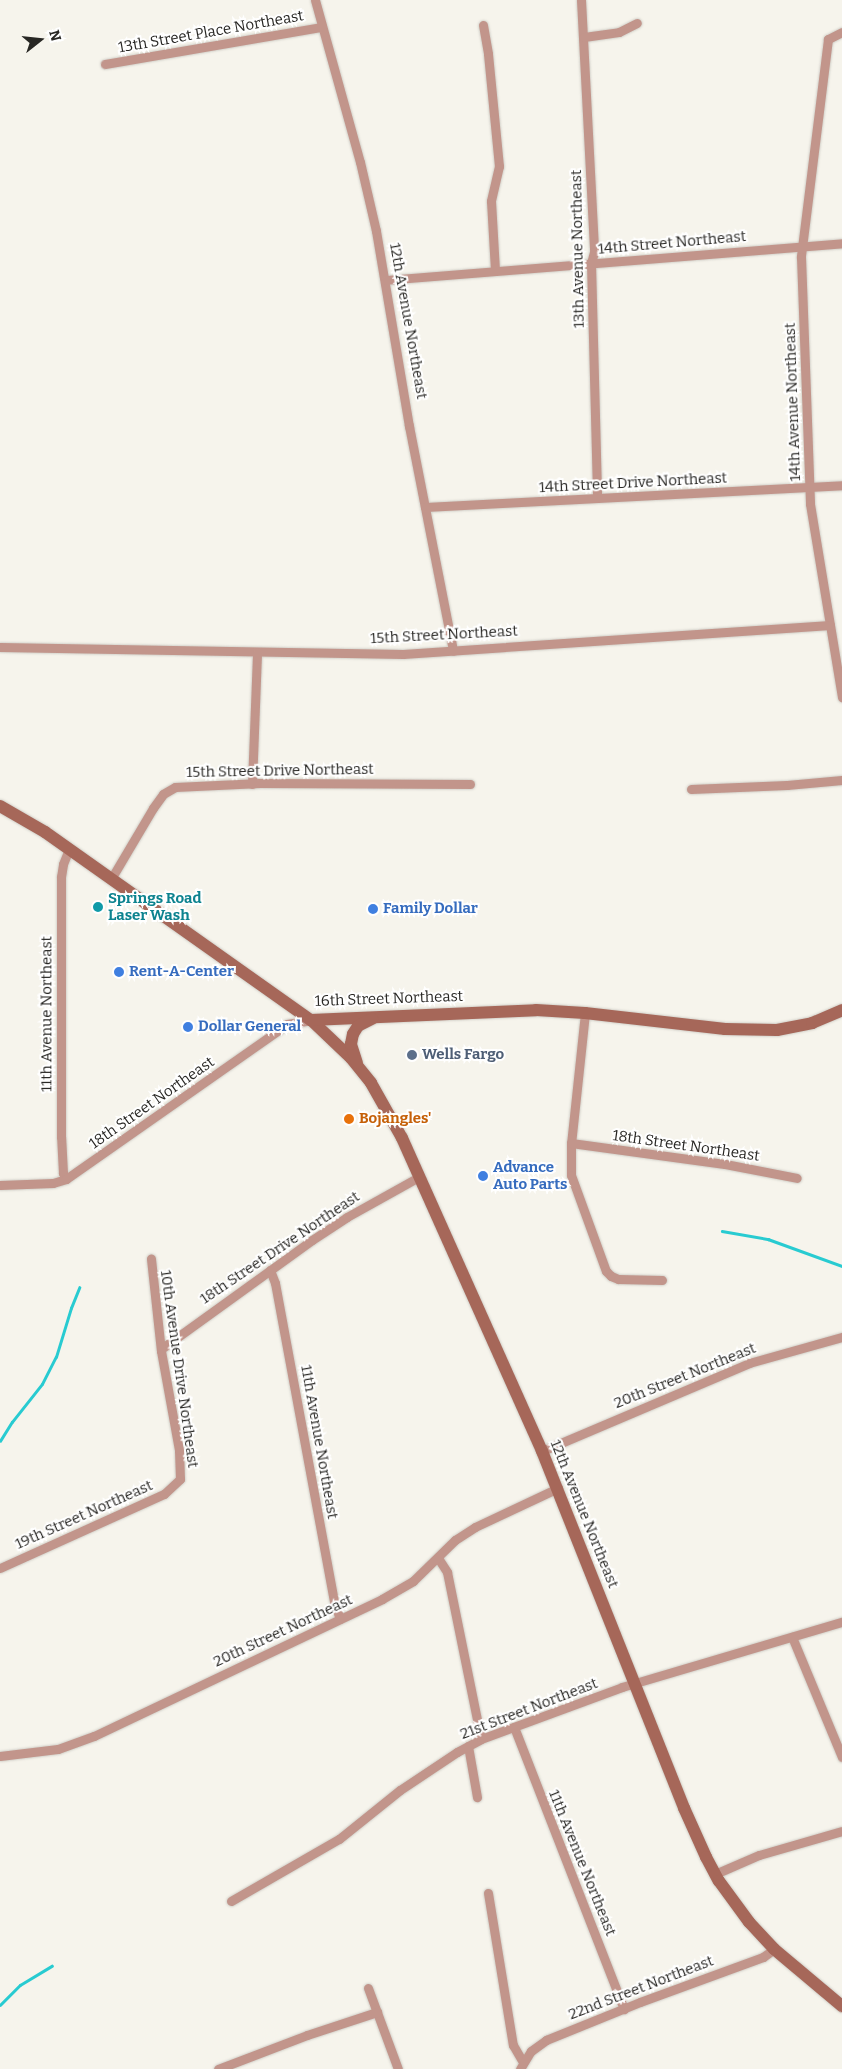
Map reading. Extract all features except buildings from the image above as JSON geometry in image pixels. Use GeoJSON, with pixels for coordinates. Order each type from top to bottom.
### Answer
{"type":"FeatureCollection","features":[{"type":"Feature","properties":{"kind":"main road","name":"16th Street Northeast"},"geometry":{"type":"LineString","coordinates":[[0,806],[32,823],[70,849],[311,1020],[502,1011],[585,1013],[725,1029],[777,1030],[812,1023],[842,1010]]}},
{"type":"Feature","properties":{"kind":"main road"},"geometry":{"type":"LineString","coordinates":[[358,1067],[351,1044],[353,1034],[358,1026],[374,1018]]}},
{"type":"Feature","properties":{"kind":"main road","name":"12th Avenue Northeast"},"geometry":{"type":"LineString","coordinates":[[311,1020],[358,1067],[386,1107],[558,1488],[687,1817],[715,1874],[749,1922],[774,1949],[842,2006]]}},
{"type":"Feature","properties":{"kind":"street","name":"12th Avenue Northeast"},"geometry":{"type":"LineString","coordinates":[[315,0],[360,162],[385,280],[425,507],[453,651]]}},
{"type":"Feature","properties":{"kind":"street","name":"13th Avenue Northeast"},"geometry":{"type":"LineString","coordinates":[[581,0],[594,252],[591,263],[597,498]]}},
{"type":"Feature","properties":{"kind":"street"},"geometry":{"type":"LineString","coordinates":[[584,37],[619,32],[637,23]]}},
{"type":"Feature","properties":{"kind":"street"},"geometry":{"type":"LineString","coordinates":[[483,25],[488,54],[499,166],[491,201],[495,271]]}},
{"type":"Feature","properties":{"kind":"street","name":"13th Street Place Northeast"},"geometry":{"type":"LineString","coordinates":[[105,64],[322,27]]}},
{"type":"Feature","properties":{"kind":"street","name":"14th Avenue Northeast"},"geometry":{"type":"LineString","coordinates":[[842,32],[828,40],[802,246],[810,487],[842,697]]}},
{"type":"Feature","properties":{"kind":"street","name":"14th Street Northeast"},"geometry":{"type":"LineString","coordinates":[[385,280],[842,243]]}},
{"type":"Feature","properties":{"kind":"street","name":"14th Street Drive Northeast"},"geometry":{"type":"LineString","coordinates":[[425,507],[842,484]]}},
{"type":"Feature","properties":{"kind":"street","name":"15th Street Northeast"},"geometry":{"type":"LineString","coordinates":[[0,647],[403,654],[830,625]]}},
{"type":"Feature","properties":{"kind":"street"},"geometry":{"type":"LineString","coordinates":[[252,784],[257,652]]}},
{"type":"Feature","properties":{"kind":"street"},"geometry":{"type":"LineString","coordinates":[[691,789],[787,785],[842,780]]}},
{"type":"Feature","properties":{"kind":"street","name":"15th Street Drive Northeast"},"geometry":{"type":"LineString","coordinates":[[111,879],[154,808],[167,791],[183,785],[470,784]]}},
{"type":"Feature","properties":{"kind":"street","name":"11th Avenue Northeast"},"geometry":{"type":"LineString","coordinates":[[66,1179],[63,1173],[61,1136],[61,878],[63,864],[70,849]]}},
{"type":"Feature","properties":{"kind":"street"},"geometry":{"type":"LineString","coordinates":[[585,1013],[571,1143],[571,1175],[603,1267],[614,1278],[662,1280]]}},
{"type":"Feature","properties":{"kind":"street","name":"18th Street Northeast"},"geometry":{"type":"LineString","coordinates":[[0,1185],[53,1183],[66,1179],[287,1024],[311,1020]]}},
{"type":"Feature","properties":{"kind":"street","name":"18th Street Northeast"},"geometry":{"type":"LineString","coordinates":[[571,1143],[725,1164],[797,1178]]}},
{"type":"Feature","properties":{"kind":"street","name":"18th Street Drive Northeast"},"geometry":{"type":"LineString","coordinates":[[161,1348],[347,1217],[419,1177]]}},
{"type":"Feature","properties":{"kind":"street","name":"10th Avenue Drive Northeast"},"geometry":{"type":"LineString","coordinates":[[151,1259],[161,1348],[179,1450],[181,1474],[178,1483]]}},
{"type":"Feature","properties":{"kind":"street","name":"11th Avenue Northeast"},"geometry":{"type":"LineString","coordinates":[[270,1270],[275,1283],[334,1601],[340,1619]]}},
{"type":"Feature","properties":{"kind":"street","name":"20th Street Northeast"},"geometry":{"type":"LineString","coordinates":[[542,1451],[749,1363],[842,1337]]}},
{"type":"Feature","properties":{"kind":"street","name":"19th Street Northeast"},"geometry":{"type":"LineString","coordinates":[[0,1568],[164,1494],[178,1483]]}},
{"type":"Feature","properties":{"kind":"street","name":"20th Street Northeast"},"geometry":{"type":"LineString","coordinates":[[0,1756],[58,1749],[94,1736],[340,1619],[403,1587],[438,1558],[455,1540],[474,1527],[558,1488]]}},
{"type":"Feature","properties":{"kind":"street"},"geometry":{"type":"LineString","coordinates":[[438,1558],[447,1572],[481,1739]]}},
{"type":"Feature","properties":{"kind":"street","name":"21st Street Northeast"},"geometry":{"type":"LineString","coordinates":[[230,1900],[339,1839],[400,1790],[481,1739],[622,1687],[842,1622]]}},
{"type":"Feature","properties":{"kind":"street"},"geometry":{"type":"LineString","coordinates":[[792,1637],[842,1757]]}},
{"type":"Feature","properties":{"kind":"street","name":"11th Avenue Northeast"},"geometry":{"type":"LineString","coordinates":[[514,1727],[624,2009]]}},
{"type":"Feature","properties":{"kind":"street"},"geometry":{"type":"LineString","coordinates":[[468,1746],[477,1797]]}},
{"type":"Feature","properties":{"kind":"street"},"geometry":{"type":"LineString","coordinates":[[715,1874],[759,1856],[842,1831]]}},
{"type":"Feature","properties":{"kind":"street"},"geometry":{"type":"LineString","coordinates":[[488,1893],[512,2045],[522,2066]]}},
{"type":"Feature","properties":{"kind":"street","name":"22nd Street Northeast"},"geometry":{"type":"LineString","coordinates":[[522,2066],[531,2051],[546,2040],[763,1957],[774,1949]]}},
{"type":"Feature","properties":{"kind":"street"},"geometry":{"type":"LineString","coordinates":[[368,1988],[398,2069]]}},
{"type":"Feature","properties":{"kind":"street"},"geometry":{"type":"LineString","coordinates":[[218,2069],[377,2012]]}},
{"type":"Feature","properties":{"kind":"waterway"},"geometry":{"type":"LineString","coordinates":[[722,1231],[768,1239],[842,1266]]}},
{"type":"Feature","properties":{"kind":"waterway"},"geometry":{"type":"LineString","coordinates":[[0,1441],[12,1422],[42,1384],[56,1357],[79,1288]]}},
{"type":"Feature","properties":{"kind":"waterway"},"geometry":{"type":"LineString","coordinates":[[0,2005],[20,1985],[52,1966]]}},
{"type":"Feature","properties":{"kind":"place","name":"Springs Road Laser Wash"},"geometry":{"type":"Point","coordinates":[98,907]}},
{"type":"Feature","properties":{"kind":"place","name":"Family Dollar"},"geometry":{"type":"Point","coordinates":[373,909]}},
{"type":"Feature","properties":{"kind":"place","name":"Rent-A-Center"},"geometry":{"type":"Point","coordinates":[119,972]}},
{"type":"Feature","properties":{"kind":"place","name":"Dollar General"},"geometry":{"type":"Point","coordinates":[188,1027]}},
{"type":"Feature","properties":{"kind":"place","name":"Wells Fargo"},"geometry":{"type":"Point","coordinates":[412,1055]}},
{"type":"Feature","properties":{"kind":"place","name":"Bojangles'"},"geometry":{"type":"Point","coordinates":[349,1119]}},
{"type":"Feature","properties":{"kind":"place","name":"Advance Auto Parts"},"geometry":{"type":"Point","coordinates":[483,1176]}}]}
